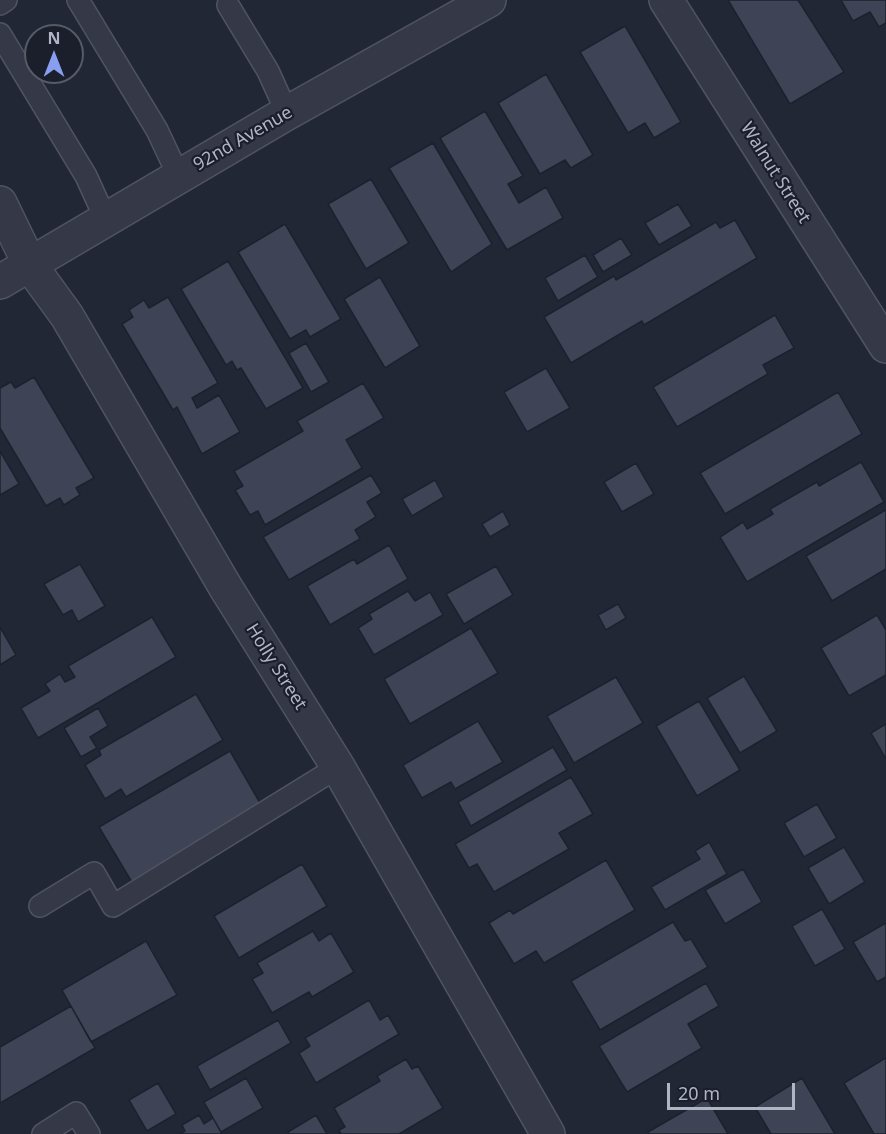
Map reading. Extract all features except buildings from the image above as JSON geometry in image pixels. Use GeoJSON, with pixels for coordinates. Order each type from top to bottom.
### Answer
{"type":"FeatureCollection","features":[{"type":"Feature","properties":{"kind":"street","name":"92nd Avenue"},"geometry":{"type":"LineString","coordinates":[[0,282],[287,113],[489,0]]}},
{"type":"Feature","properties":{"kind":"street","name":"Walnut Street"},"geometry":{"type":"LineString","coordinates":[[666,0],[886,346]]}},
{"type":"Feature","properties":{"kind":"street","name":"Holly Street"},"geometry":{"type":"LineString","coordinates":[[0,203],[30,265],[67,316],[226,588],[338,767],[548,1134]]}},
{"type":"Feature","properties":{"kind":"lane"},"geometry":{"type":"LineString","coordinates":[[0,4],[6,0]]}},
{"type":"Feature","properties":{"kind":"lane"},"geometry":{"type":"LineString","coordinates":[[78,0],[157,130],[179,177]]}},
{"type":"Feature","properties":{"kind":"lane"},"geometry":{"type":"LineString","coordinates":[[228,5],[268,71],[287,113]]}},
{"type":"Feature","properties":{"kind":"lane"},"geometry":{"type":"LineString","coordinates":[[0,34],[86,176],[106,220]]}},
{"type":"Feature","properties":{"kind":"lane"},"geometry":{"type":"LineString","coordinates":[[40,906],[94,873],[113,906],[338,767]]}},
{"type":"Feature","properties":{"kind":"lane"},"geometry":{"type":"LineString","coordinates":[[44,1134],[76,1113],[89,1134]]}}]}
